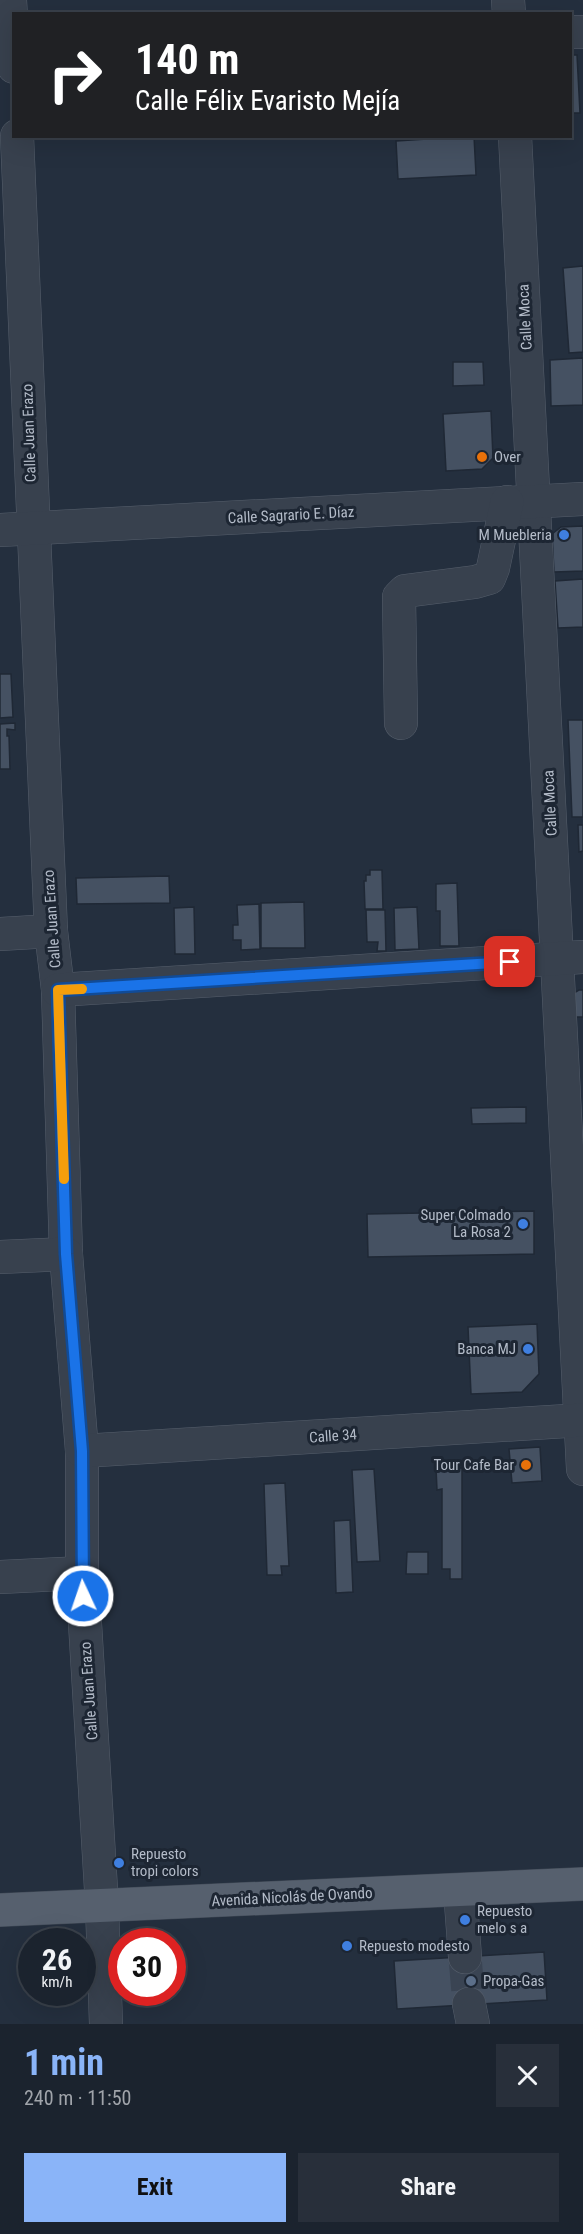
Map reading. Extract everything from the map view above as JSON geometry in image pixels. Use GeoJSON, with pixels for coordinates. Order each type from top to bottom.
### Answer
{"type":"FeatureCollection","features":[{"type":"Feature","properties":{"kind":"main road","name":"Avenida Nicolás de Ovando"},"geometry":{"type":"LineString","coordinates":[[0,1910],[583,1884]]}},
{"type":"Feature","properties":{"kind":"street"},"geometry":{"type":"LineString","coordinates":[[10,0],[12,34]]}},
{"type":"Feature","properties":{"kind":"street","name":"Calle Juan Erazo"},"geometry":{"type":"LineString","coordinates":[[17,138],[51,931],[58,990],[66,1254],[82,1451],[82,1573],[102,1906],[106,2024]]}},
{"type":"Feature","properties":{"kind":"street","name":"Calle Moca"},"geometry":{"type":"LineString","coordinates":[[515,138],[521,502],[570,958],[583,1469]]}},
{"type":"Feature","properties":{"kind":"street","name":"Calle Sagrario E. Díaz"},"geometry":{"type":"LineString","coordinates":[[0,530],[583,499]]}},
{"type":"Feature","properties":{"kind":"street"},"geometry":{"type":"LineString","coordinates":[[401,723],[399,597],[405,591],[475,582],[489,578],[521,502]]}},
{"type":"Feature","properties":{"kind":"street"},"geometry":{"type":"LineString","coordinates":[[0,934],[51,931]]}},
{"type":"Feature","properties":{"kind":"street"},"geometry":{"type":"LineString","coordinates":[[58,990],[570,958]]}},
{"type":"Feature","properties":{"kind":"street"},"geometry":{"type":"LineString","coordinates":[[0,1257],[66,1254]]}},
{"type":"Feature","properties":{"kind":"street","name":"Calle 34"},"geometry":{"type":"LineString","coordinates":[[82,1451],[582,1420]]}},
{"type":"Feature","properties":{"kind":"street"},"geometry":{"type":"LineString","coordinates":[[0,1577],[82,1573]]}},
{"type":"Feature","properties":{"kind":"street"},"geometry":{"type":"LineString","coordinates":[[460,1890],[465,1957]]}},
{"type":"Feature","properties":{"kind":"building"},"geometry":{"type":"Polygon","coordinates":[[[572,55],[577,55],[580,113],[572,113],[572,55]]]}},
{"type":"Feature","properties":{"kind":"building"},"geometry":{"type":"Polygon","coordinates":[[[474,138],[476,175],[398,179],[396,141],[474,138]]]}},
{"type":"Feature","properties":{"kind":"building"},"geometry":{"type":"Polygon","coordinates":[[[583,266],[583,352],[569,353],[563,268],[583,266]]]}},
{"type":"Feature","properties":{"kind":"building"},"geometry":{"type":"Polygon","coordinates":[[[583,358],[583,405],[551,406],[550,360],[583,358]]]}},
{"type":"Feature","properties":{"kind":"building"},"geometry":{"type":"Polygon","coordinates":[[[453,362],[483,362],[484,385],[453,386],[453,362]]]}},
{"type":"Feature","properties":{"kind":"building"},"geometry":{"type":"Polygon","coordinates":[[[491,411],[493,458],[482,469],[446,471],[443,414],[491,411]]]}},
{"type":"Feature","properties":{"kind":"building"},"geometry":{"type":"Polygon","coordinates":[[[583,526],[583,571],[554,572],[552,534],[561,527],[583,526]]]}},
{"type":"Feature","properties":{"kind":"building"},"geometry":{"type":"Polygon","coordinates":[[[583,579],[583,627],[558,628],[555,581],[583,579]]]}},
{"type":"Feature","properties":{"kind":"building"},"geometry":{"type":"Polygon","coordinates":[[[0,674],[11,674],[13,717],[0,718],[0,674]]]}},
{"type":"Feature","properties":{"kind":"building"},"geometry":{"type":"Polygon","coordinates":[[[568,720],[583,720],[583,817],[572,817],[568,720]]]}},
{"type":"Feature","properties":{"kind":"building"},"geometry":{"type":"Polygon","coordinates":[[[15,723],[15,730],[7,729],[10,769],[0,769],[0,724],[15,723]]]}},
{"type":"Feature","properties":{"kind":"building"},"geometry":{"type":"Polygon","coordinates":[[[578,825],[583,825],[583,851],[579,852],[578,825]]]}},
{"type":"Feature","properties":{"kind":"building"},"geometry":{"type":"Polygon","coordinates":[[[370,870],[382,870],[383,909],[365,909],[364,881],[366,881],[366,875],[370,875],[370,870]]]}},
{"type":"Feature","properties":{"kind":"building"},"geometry":{"type":"Polygon","coordinates":[[[169,876],[170,903],[77,904],[76,878],[169,876]]]}},
{"type":"Feature","properties":{"kind":"building"},"geometry":{"type":"Polygon","coordinates":[[[457,883],[459,946],[440,946],[440,911],[436,911],[436,884],[457,883]]]}},
{"type":"Feature","properties":{"kind":"building"},"geometry":{"type":"Polygon","coordinates":[[[304,902],[305,948],[261,948],[261,903],[304,902]]]}},
{"type":"Feature","properties":{"kind":"building"},"geometry":{"type":"Polygon","coordinates":[[[259,904],[260,949],[241,950],[241,940],[233,940],[233,925],[238,925],[237,905],[259,904]]]}},
{"type":"Feature","properties":{"kind":"building"},"geometry":{"type":"Polygon","coordinates":[[[194,907],[195,954],[175,954],[174,908],[194,907]]]}},
{"type":"Feature","properties":{"kind":"building"},"geometry":{"type":"Polygon","coordinates":[[[417,907],[419,949],[395,950],[394,908],[417,907]]]}},
{"type":"Feature","properties":{"kind":"building"},"geometry":{"type":"Polygon","coordinates":[[[366,910],[385,910],[386,951],[377,951],[378,942],[367,942],[366,910]]]}},
{"type":"Feature","properties":{"kind":"building"},"geometry":{"type":"Polygon","coordinates":[[[583,990],[583,1017],[573,1017],[572,994],[583,990]]]}},
{"type":"Feature","properties":{"kind":"building"},"geometry":{"type":"Polygon","coordinates":[[[526,1107],[526,1123],[472,1124],[471,1108],[526,1107]]]}},
{"type":"Feature","properties":{"kind":"building"},"geometry":{"type":"Polygon","coordinates":[[[534,1211],[534,1254],[368,1257],[367,1214],[534,1211]]]}},
{"type":"Feature","properties":{"kind":"building"},"geometry":{"type":"Polygon","coordinates":[[[537,1324],[539,1374],[522,1392],[471,1394],[468,1327],[537,1324]]]}},
{"type":"Feature","properties":{"kind":"building","name":"Tour Cafe Bar"},"geometry":{"type":"Polygon","coordinates":[[[540,1447],[542,1481],[512,1483],[509,1449],[540,1447]]]}},
{"type":"Feature","properties":{"kind":"building"},"geometry":{"type":"Polygon","coordinates":[[[436,1468],[462,1468],[462,1579],[450,1579],[450,1569],[442,1569],[442,1489],[437,1490],[436,1468]]]}},
{"type":"Feature","properties":{"kind":"building"},"geometry":{"type":"Polygon","coordinates":[[[374,1469],[380,1561],[357,1562],[352,1470],[374,1469]]]}},
{"type":"Feature","properties":{"kind":"building"},"geometry":{"type":"Polygon","coordinates":[[[285,1483],[289,1566],[281,1566],[282,1575],[267,1575],[264,1484],[285,1483]]]}},
{"type":"Feature","properties":{"kind":"building"},"geometry":{"type":"Polygon","coordinates":[[[350,1520],[353,1592],[336,1593],[334,1521],[350,1520]]]}},
{"type":"Feature","properties":{"kind":"building"},"geometry":{"type":"Polygon","coordinates":[[[407,1552],[428,1552],[428,1574],[406,1574],[407,1552]]]}},
{"type":"Feature","properties":{"kind":"building","name":"Propa-Gas"},"geometry":{"type":"Polygon","coordinates":[[[544,1952],[547,2000],[397,2009],[394,1961],[544,1952]]]}},
{"type":"Feature","properties":{"kind":"tunnel"},"geometry":{"type":"LineString","coordinates":[[465,1957],[469,2004]]}},
{"type":"Feature","properties":{"kind":"slow traffic"},"geometry":{"type":"LineString","coordinates":[[64,1179],[58,990],[82,989]]}},
{"type":"Feature","properties":{"kind":"place","name":"Over"},"geometry":{"type":"Point","coordinates":[482,457]}},
{"type":"Feature","properties":{"kind":"place","name":"M Muebleria"},"geometry":{"type":"Point","coordinates":[564,535]}},
{"type":"Feature","properties":{"kind":"place","name":"Super Colmado La Rosa 2"},"geometry":{"type":"Point","coordinates":[523,1224]}},
{"type":"Feature","properties":{"kind":"place","name":"Banca MJ"},"geometry":{"type":"Point","coordinates":[528,1349]}},
{"type":"Feature","properties":{"kind":"place","name":"Tour Cafe Bar"},"geometry":{"type":"Point","coordinates":[526,1465]}},
{"type":"Feature","properties":{"kind":"place","name":"Repuesto tropi colors"},"geometry":{"type":"Point","coordinates":[119,1863]}},
{"type":"Feature","properties":{"kind":"place","name":"Repuesto melo s a"},"geometry":{"type":"Point","coordinates":[465,1920]}},
{"type":"Feature","properties":{"kind":"place","name":"Repuesto modesto"},"geometry":{"type":"Point","coordinates":[347,1946]}},
{"type":"Feature","properties":{"kind":"place","name":"Propa-Gas"},"geometry":{"type":"Point","coordinates":[471,1981]}},
{"type":"Feature","properties":{"kind":"route"},"geometry":{"type":"LineString","coordinates":[[83,1596],[82,1451],[66,1254],[58,990],[510,962]]}}]}
